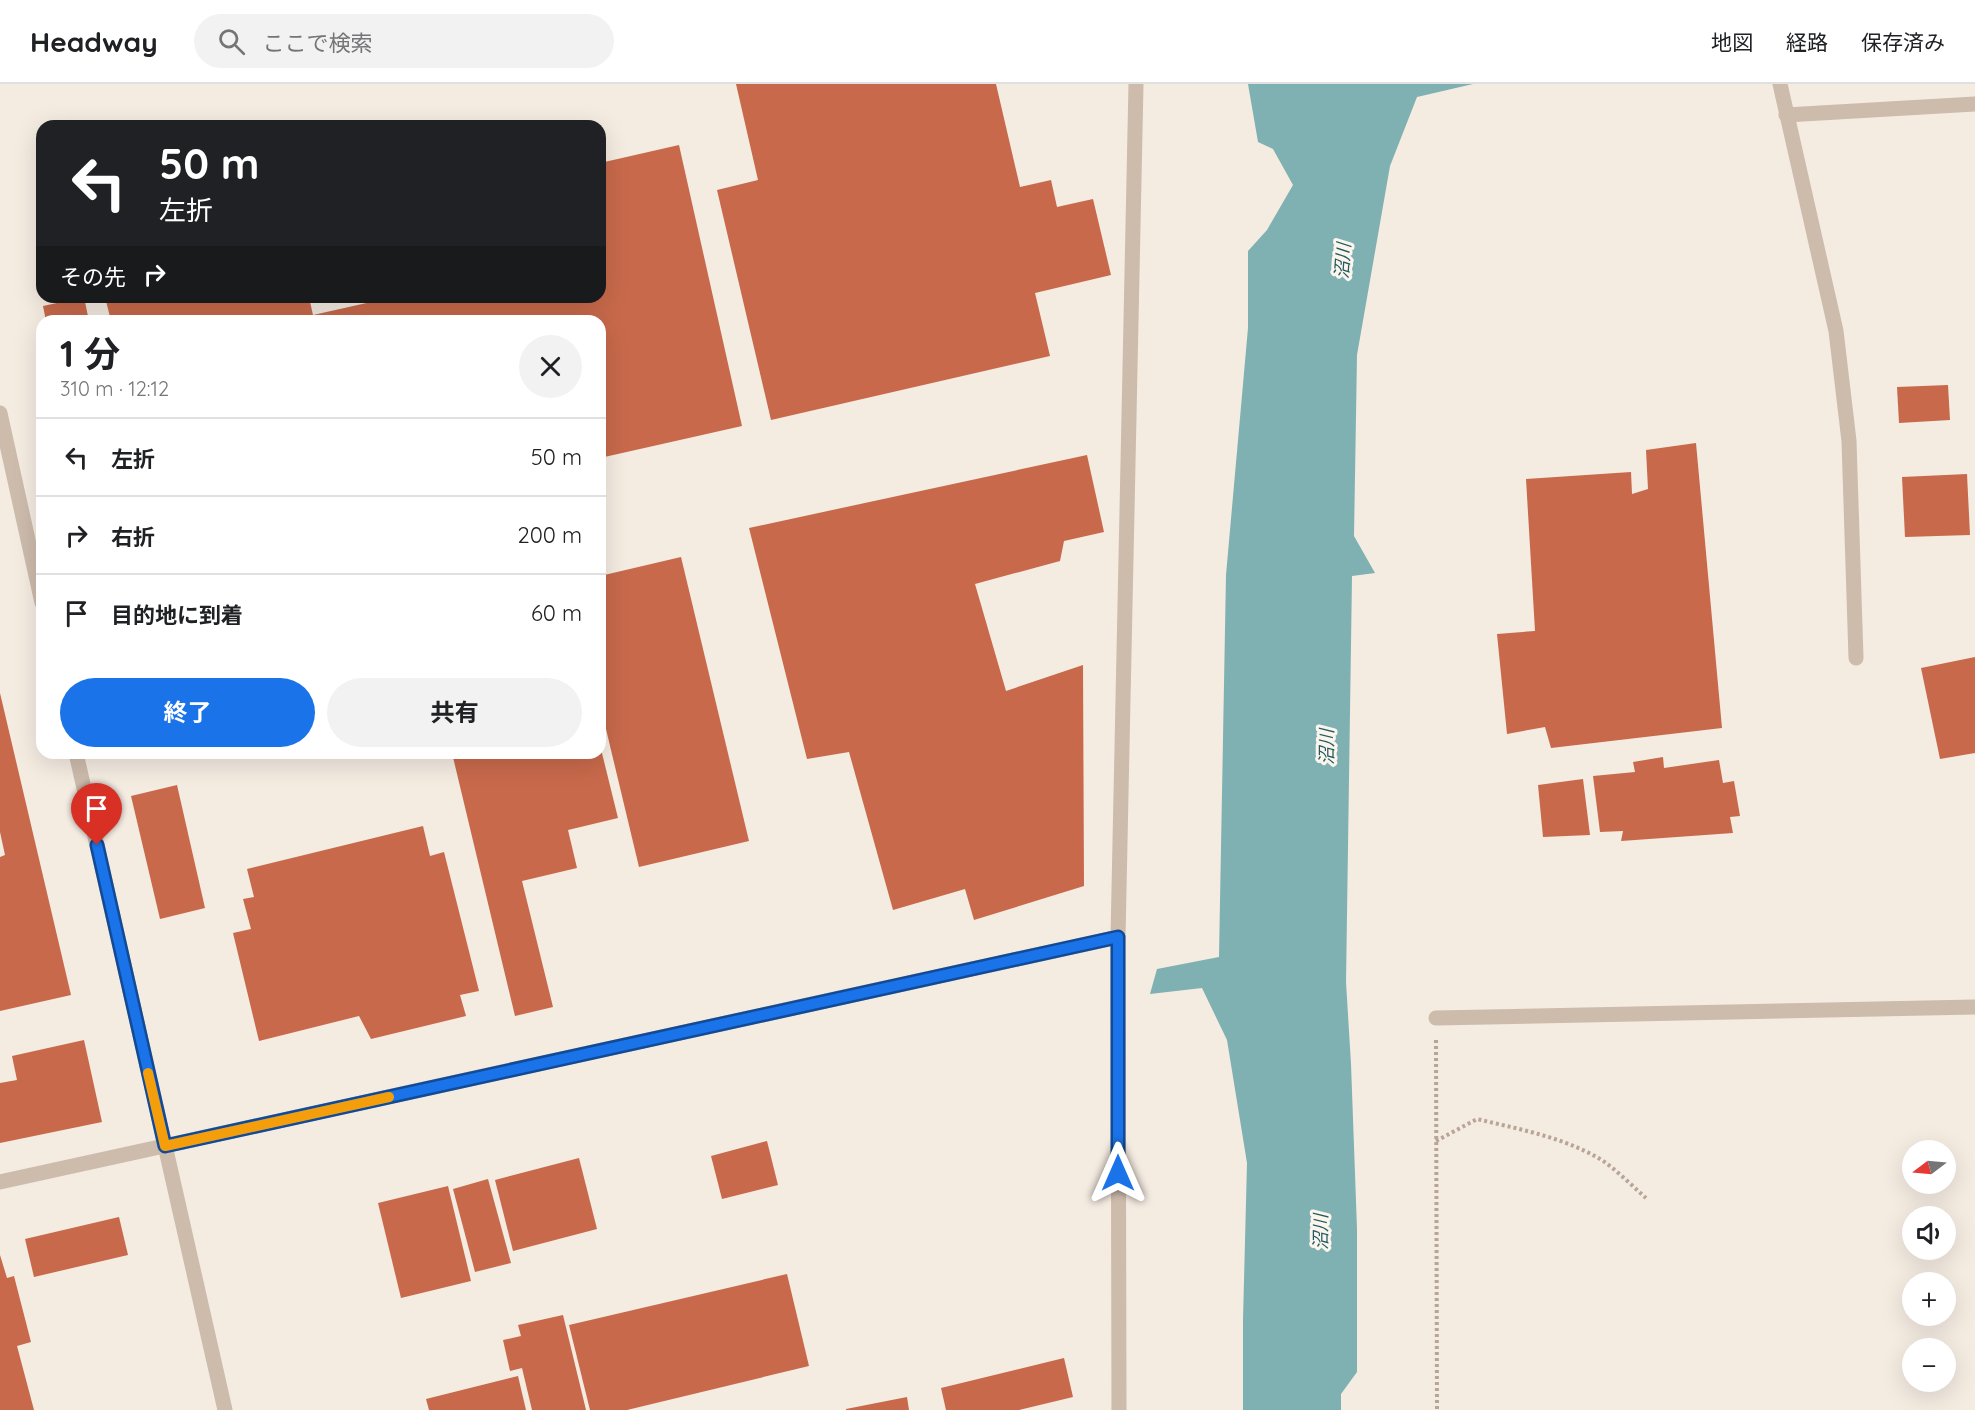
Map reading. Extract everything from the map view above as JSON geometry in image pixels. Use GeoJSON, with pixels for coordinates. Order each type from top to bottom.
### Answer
{"type":"FeatureCollection","features":[{"type":"Feature","properties":{"kind":"street"},"geometry":{"type":"LineString","coordinates":[[1119,1410],[1118,937],[1136,84]]}},
{"type":"Feature","properties":{"kind":"street"},"geometry":{"type":"LineString","coordinates":[[1780,84],[1836,331],[1849,441],[1856,658]]}},
{"type":"Feature","properties":{"kind":"street"},"geometry":{"type":"LineString","coordinates":[[1786,115],[1975,104]]}},
{"type":"Feature","properties":{"kind":"street"},"geometry":{"type":"LineString","coordinates":[[0,413],[36,577]]}},
{"type":"Feature","properties":{"kind":"street"},"geometry":{"type":"LineString","coordinates":[[0,489],[15,486]]}},
{"type":"Feature","properties":{"kind":"street"},"geometry":{"type":"LineString","coordinates":[[77,759],[225,1410]]}},
{"type":"Feature","properties":{"kind":"street"},"geometry":{"type":"LineString","coordinates":[[0,1182],[1118,937]]}},
{"type":"Feature","properties":{"kind":"street"},"geometry":{"type":"LineString","coordinates":[[1436,1018],[1975,1007]]}},
{"type":"Feature","properties":{"kind":"path"},"geometry":{"type":"LineString","coordinates":[[1436,1018],[1437,1410]]}},
{"type":"Feature","properties":{"kind":"path"},"geometry":{"type":"LineString","coordinates":[[1436,1141],[1477,1119],[1529,1132],[1576,1147],[1601,1160],[1646,1198]]}},
{"type":"Feature","properties":{"kind":"water","name":"沼川"},"geometry":{"type":"Polygon","coordinates":[[[1248,84],[1473,84],[1417,97],[1390,166],[1357,355],[1354,536],[1375,573],[1352,576],[1346,982],[1357,1229],[1357,1372],[1341,1394],[1341,1410],[1243,1410],[1247,1163],[1227,1040],[1202,988],[1150,994],[1157,969],[1219,957],[1226,575],[1248,328],[1248,251],[1267,230],[1293,185],[1273,149],[1258,142],[1248,84]]]}},
{"type":"Feature","properties":{"kind":"building"},"geometry":{"type":"Polygon","coordinates":[[[736,84],[996,84],[1020,187],[1051,180],[1057,207],[1093,199],[1111,275],[1035,293],[1050,356],[771,420],[717,190],[758,180],[736,84]]]}},
{"type":"Feature","properties":{"kind":"building"},"geometry":{"type":"Polygon","coordinates":[[[679,145],[742,426],[606,457],[606,315],[313,315],[367,303],[606,303],[606,162],[679,145]]]}},
{"type":"Feature","properties":{"kind":"building"},"geometry":{"type":"Polygon","coordinates":[[[57,303],[85,303],[88,315],[45,315],[43,306],[57,303]]]}},
{"type":"Feature","properties":{"kind":"building"},"geometry":{"type":"Polygon","coordinates":[[[106,303],[310,303],[313,315],[110,315],[106,303]]]}},
{"type":"Feature","properties":{"kind":"building"},"geometry":{"type":"Polygon","coordinates":[[[1948,385],[1950,420],[1899,423],[1897,387],[1948,385]]]}},
{"type":"Feature","properties":{"kind":"building"},"geometry":{"type":"Polygon","coordinates":[[[1696,443],[1722,728],[1551,748],[1545,727],[1507,734],[1497,634],[1535,631],[1526,479],[1631,472],[1632,494],[1648,489],[1646,450],[1696,443]]]}},
{"type":"Feature","properties":{"kind":"building"},"geometry":{"type":"Polygon","coordinates":[[[1087,455],[1104,532],[1064,541],[1060,561],[975,584],[1006,691],[1083,665],[1084,886],[974,920],[965,889],[893,910],[849,752],[807,759],[749,528],[1087,455]]]}},
{"type":"Feature","properties":{"kind":"building"},"geometry":{"type":"Polygon","coordinates":[[[1967,474],[1970,535],[1905,537],[1902,477],[1967,474]]]}},
{"type":"Feature","properties":{"kind":"building"},"geometry":{"type":"Polygon","coordinates":[[[681,557],[749,841],[639,867],[606,729],[606,575],[681,557]]]}},
{"type":"Feature","properties":{"kind":"building"},"geometry":{"type":"Polygon","coordinates":[[[1975,657],[1975,753],[1940,759],[1921,668],[1975,657]]]}},
{"type":"Feature","properties":{"kind":"building"},"geometry":{"type":"Polygon","coordinates":[[[0,693],[71,995],[0,1011],[0,857],[5,855],[0,832],[0,693]]]}},
{"type":"Feature","properties":{"kind":"building"},"geometry":{"type":"Polygon","coordinates":[[[1663,757],[1664,768],[1719,760],[1723,783],[1734,781],[1740,816],[1730,817],[1733,833],[1621,841],[1623,831],[1600,832],[1593,776],[1635,772],[1633,762],[1663,757]]]}},
{"type":"Feature","properties":{"kind":"building"},"geometry":{"type":"Polygon","coordinates":[[[453,759],[603,759],[618,818],[568,830],[577,868],[522,881],[553,1007],[515,1016],[453,759]]]}},
{"type":"Feature","properties":{"kind":"building"},"geometry":{"type":"Polygon","coordinates":[[[1583,779],[1590,835],[1543,837],[1538,785],[1583,779]]]}},
{"type":"Feature","properties":{"kind":"building"},"geometry":{"type":"Polygon","coordinates":[[[177,785],[205,908],[160,919],[131,796],[177,785]]]}},
{"type":"Feature","properties":{"kind":"building"},"geometry":{"type":"Polygon","coordinates":[[[423,826],[430,856],[444,852],[479,991],[460,995],[466,1016],[371,1039],[359,1016],[259,1041],[233,933],[251,929],[243,899],[254,897],[247,869],[423,826]]]}},
{"type":"Feature","properties":{"kind":"building"},"geometry":{"type":"Polygon","coordinates":[[[84,1040],[102,1122],[0,1143],[0,1083],[17,1080],[12,1056],[84,1040]]]}},
{"type":"Feature","properties":{"kind":"building"},"geometry":{"type":"Polygon","coordinates":[[[767,1141],[778,1185],[722,1199],[711,1156],[767,1141]]]}},
{"type":"Feature","properties":{"kind":"building"},"geometry":{"type":"Polygon","coordinates":[[[579,1158],[597,1229],[513,1251],[495,1180],[579,1158]]]}},
{"type":"Feature","properties":{"kind":"building"},"geometry":{"type":"Polygon","coordinates":[[[488,1179],[511,1263],[475,1272],[453,1189],[488,1179]]]}},
{"type":"Feature","properties":{"kind":"building"},"geometry":{"type":"Polygon","coordinates":[[[448,1186],[471,1281],[401,1298],[378,1203],[448,1186]]]}},
{"type":"Feature","properties":{"kind":"building"},"geometry":{"type":"Polygon","coordinates":[[[119,1217],[128,1255],[34,1277],[25,1239],[119,1217]]]}},
{"type":"Feature","properties":{"kind":"building"},"geometry":{"type":"Polygon","coordinates":[[[0,1255],[7,1278],[14,1276],[31,1342],[17,1346],[34,1410],[0,1410],[0,1255]]]}},
{"type":"Feature","properties":{"kind":"building"},"geometry":{"type":"Polygon","coordinates":[[[787,1274],[809,1366],[627,1410],[590,1410],[569,1325],[787,1274]]]}},
{"type":"Feature","properties":{"kind":"building"},"geometry":{"type":"Polygon","coordinates":[[[563,1315],[586,1410],[532,1410],[522,1368],[510,1371],[503,1340],[521,1336],[518,1325],[563,1315]]]}},
{"type":"Feature","properties":{"kind":"building"},"geometry":{"type":"Polygon","coordinates":[[[1064,1358],[1073,1397],[1019,1410],[946,1410],[941,1388],[1064,1358]]]}},
{"type":"Feature","properties":{"kind":"building"},"geometry":{"type":"Polygon","coordinates":[[[518,1376],[526,1410],[429,1410],[426,1399],[518,1376]]]}},
{"type":"Feature","properties":{"kind":"building"},"geometry":{"type":"Polygon","coordinates":[[[907,1397],[909,1410],[846,1410],[846,1409],[907,1397]]]}},
{"type":"Feature","properties":{"kind":"slow traffic"},"geometry":{"type":"LineString","coordinates":[[148,1073],[165,1146],[389,1097]]}},
{"type":"Feature","properties":{"kind":"route"},"geometry":{"type":"LineString","coordinates":[[97,845],[165,1146],[1118,937],[1118,1173]]}}]}
